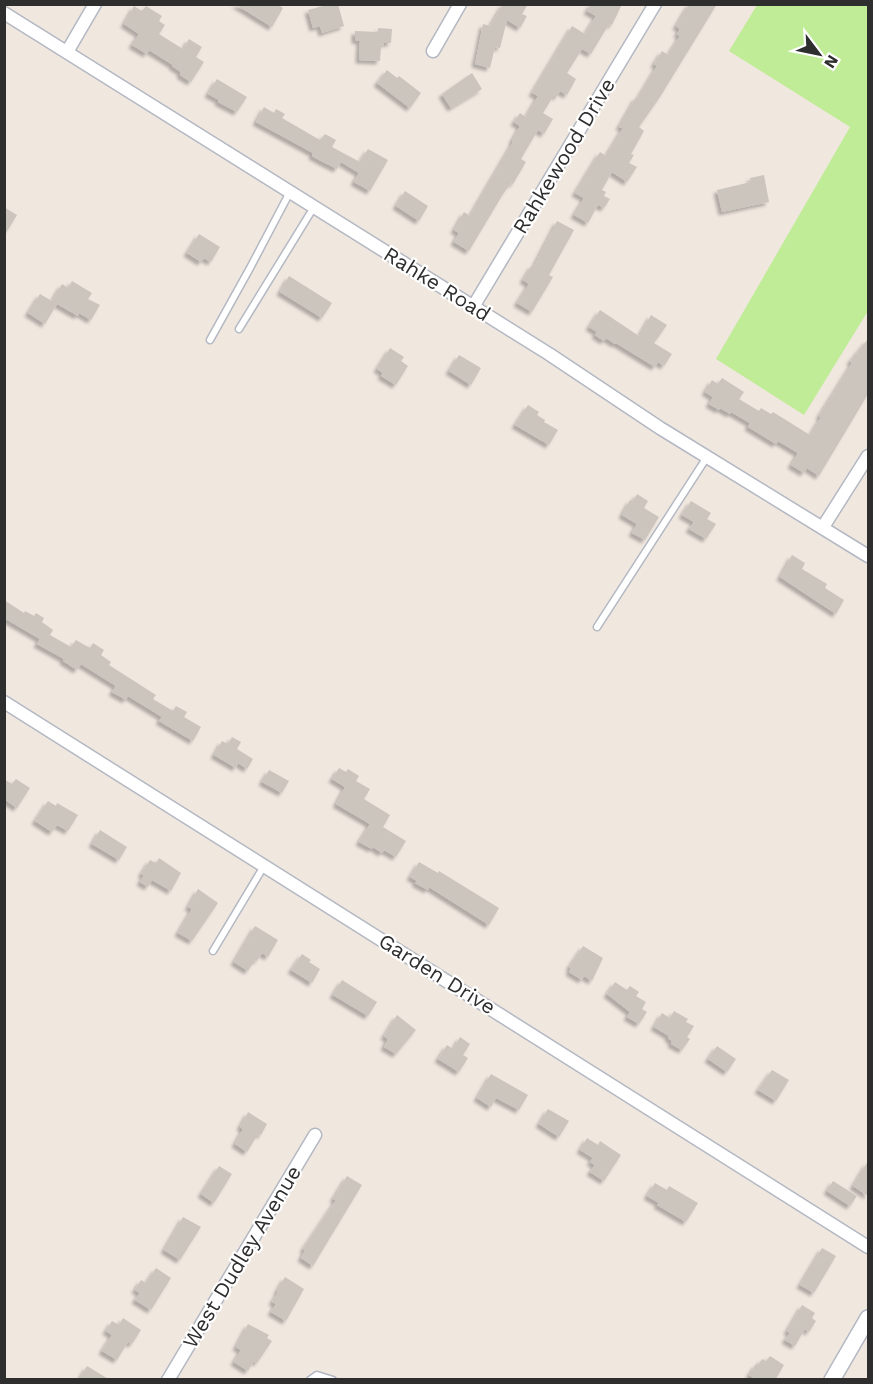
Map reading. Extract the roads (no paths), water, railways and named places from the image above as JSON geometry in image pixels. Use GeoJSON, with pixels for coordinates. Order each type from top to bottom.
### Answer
{"type":"FeatureCollection","features":[{"type":"Feature","properties":{"kind":"street"},"geometry":{"type":"LineString","coordinates":[[67,52],[95,4]]}},
{"type":"Feature","properties":{"kind":"street"},"geometry":{"type":"LineString","coordinates":[[433,51],[460,4]]}},
{"type":"Feature","properties":{"kind":"street","name":"Rahkewood Drive"},"geometry":{"type":"LineString","coordinates":[[473,307],[655,4]]}},
{"type":"Feature","properties":{"kind":"street","name":"Rahke Road"},"geometry":{"type":"LineString","coordinates":[[4,13],[868,556]]}},
{"type":"Feature","properties":{"kind":"street"},"geometry":{"type":"LineString","coordinates":[[823,527],[868,456]]}},
{"type":"Feature","properties":{"kind":"street","name":"Garden Drive"},"geometry":{"type":"LineString","coordinates":[[4,702],[868,1247]]}},
{"type":"Feature","properties":{"kind":"street","name":"West Dudley Avenue"},"geometry":{"type":"LineString","coordinates":[[168,1380],[315,1135]]}},
{"type":"Feature","properties":{"kind":"street"},"geometry":{"type":"LineString","coordinates":[[832,1380],[868,1318]]}},
{"type":"Feature","properties":{"kind":"lane"},"geometry":{"type":"LineString","coordinates":[[210,339],[290,192]]}},
{"type":"Feature","properties":{"kind":"lane"},"geometry":{"type":"LineString","coordinates":[[239,329],[314,207]]}},
{"type":"Feature","properties":{"kind":"lane"},"geometry":{"type":"LineString","coordinates":[[597,627],[707,456]]}},
{"type":"Feature","properties":{"kind":"lane"},"geometry":{"type":"LineString","coordinates":[[213,951],[264,866]]}},
{"type":"Feature","properties":{"kind":"lane"},"geometry":{"type":"LineString","coordinates":[[310,1380],[317,1374],[333,1380]]}}]}
